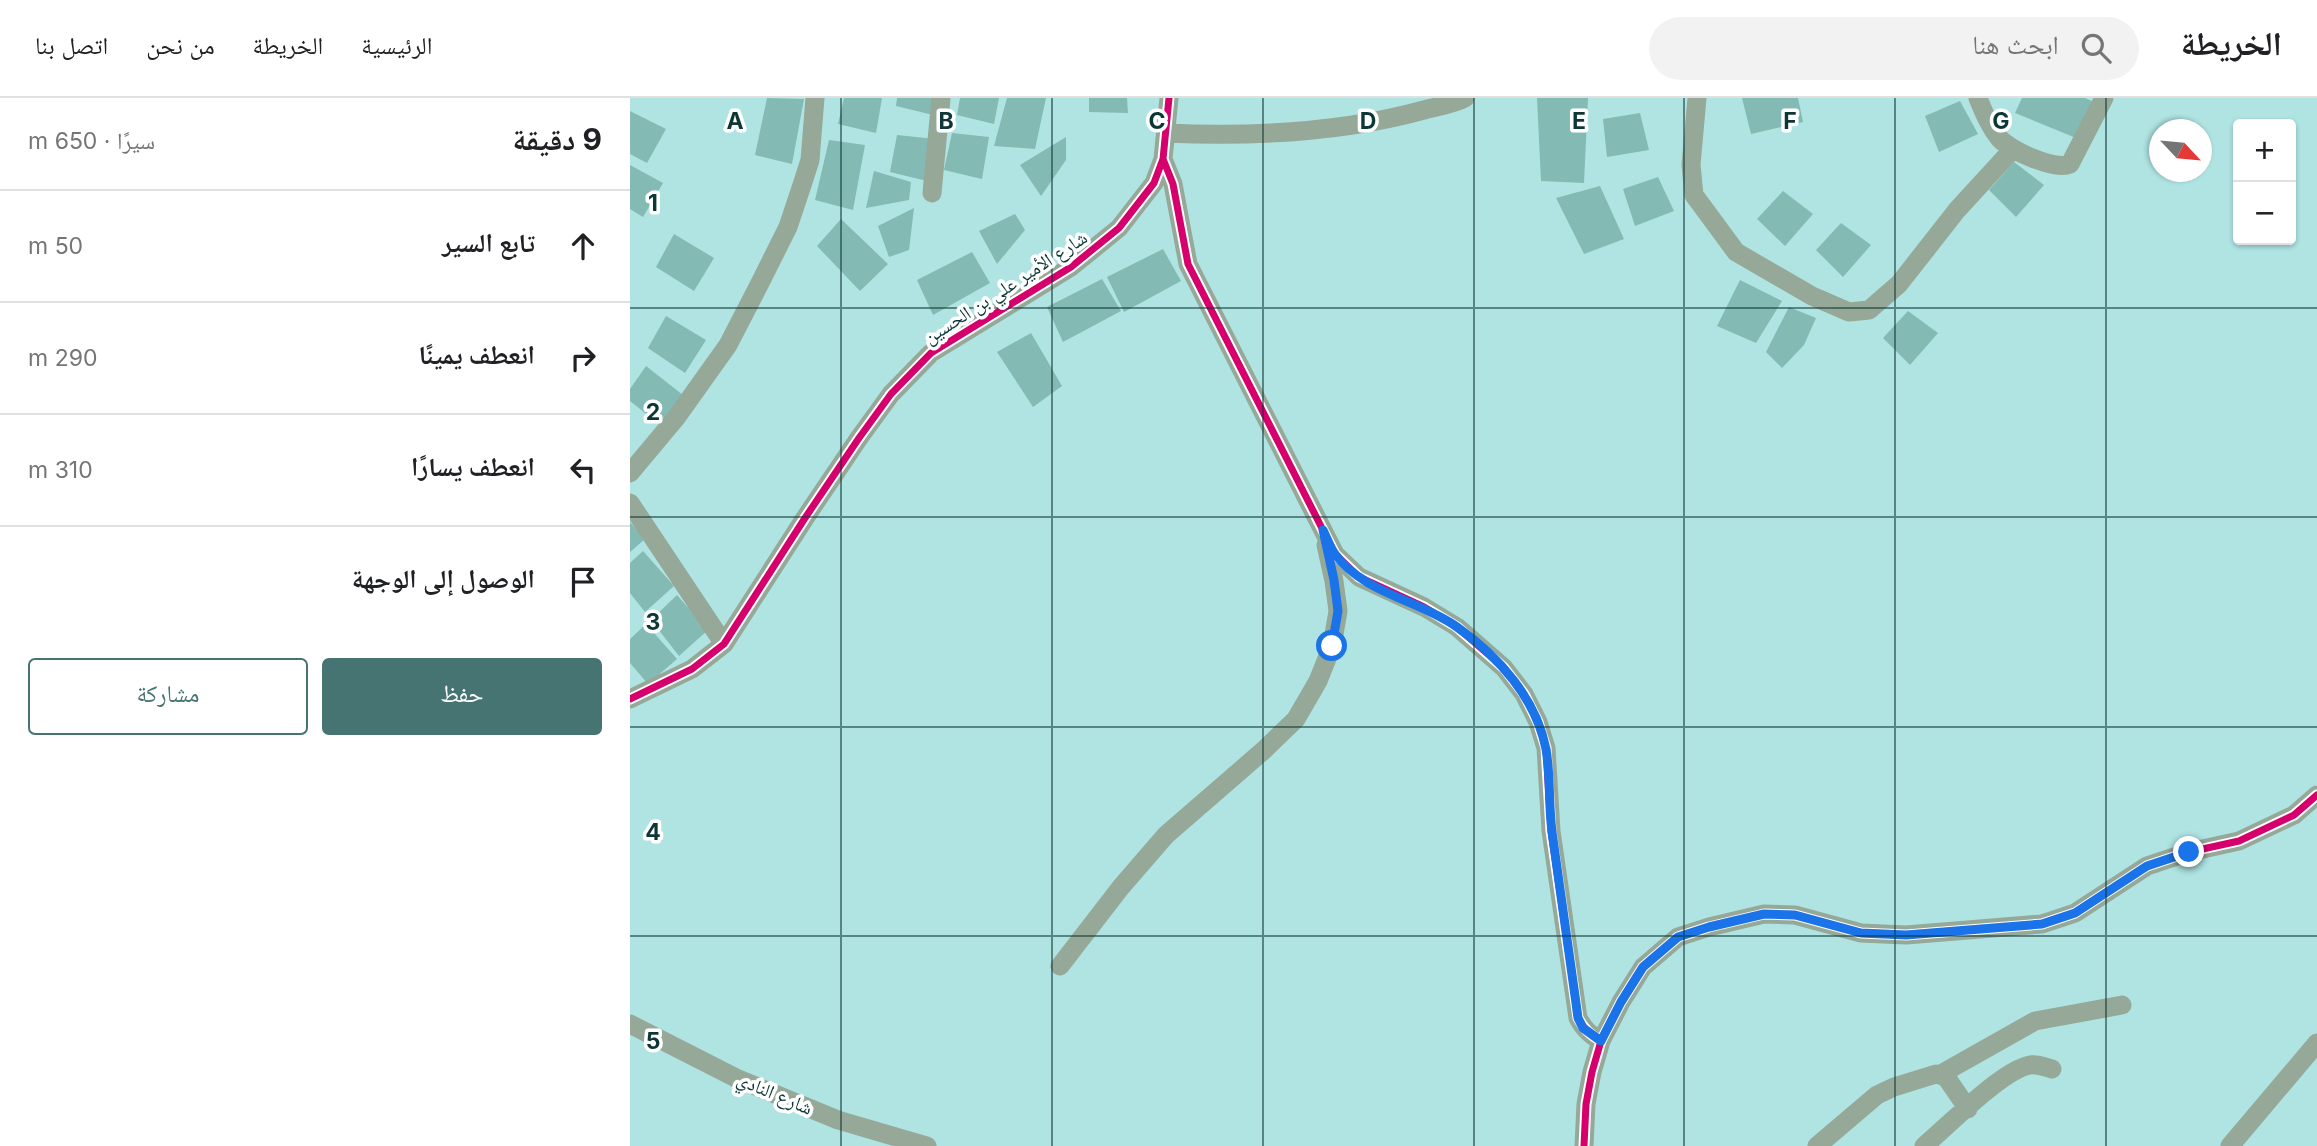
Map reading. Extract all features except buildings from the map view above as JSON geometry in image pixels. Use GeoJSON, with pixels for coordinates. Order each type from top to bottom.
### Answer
{"type":"FeatureCollection","features":[{"type":"Feature","properties":{"kind":"street"},"geometry":{"type":"LineString","coordinates":[[630,473],[677,418],[728,345],[788,227],[810,160],[816,98]]}},
{"type":"Feature","properties":{"kind":"street"},"geometry":{"type":"LineString","coordinates":[[932,193],[941,98]]}},
{"type":"Feature","properties":{"kind":"street","name":"شارع الأمير علي بن الحسين"},"geometry":{"type":"LineString","coordinates":[[630,699],[692,669],[724,644],[833,475],[907,377],[931,353],[1019,301],[1100,245],[1119,228],[1154,183],[1163,159],[1170,98]]}},
{"type":"Feature","properties":{"kind":"street"},"geometry":{"type":"LineString","coordinates":[[1166,133],[1265,134],[1317,129],[1393,119],[1455,104],[1465,98]]}},
{"type":"Feature","properties":{"kind":"street"},"geometry":{"type":"LineString","coordinates":[[1697,98],[1691,165],[1695,195],[1736,252],[1812,296],[1849,312],[1869,310],[1899,284],[1957,210],[2013,149]]}},
{"type":"Feature","properties":{"kind":"street"},"geometry":{"type":"LineString","coordinates":[[1978,98],[1994,132],[2013,149],[2056,167],[2070,164],[2104,98]]}},
{"type":"Feature","properties":{"kind":"street"},"geometry":{"type":"LineString","coordinates":[[1163,159],[1173,184],[1188,264],[1335,554],[1359,577],[1424,607],[1457,626],[1504,668],[1524,694],[1538,722],[1546,748],[1551,831],[1578,1018],[1583,1028],[1601,1041]]}},
{"type":"Feature","properties":{"kind":"street"},"geometry":{"type":"LineString","coordinates":[[630,503],[724,644]]}},
{"type":"Feature","properties":{"kind":"street"},"geometry":{"type":"LineString","coordinates":[[1060,966],[1121,887],[1166,835],[1296,719],[1318,681],[1332,646],[1338,611],[1323,530]]}},
{"type":"Feature","properties":{"kind":"street"},"geometry":{"type":"LineString","coordinates":[[1586,1143],[1586,1104],[1601,1041],[1643,967],[1678,937],[1764,914],[1795,915],[1861,933],[1883,934],[1918,934],[2042,924],[2075,913],[2147,866],[2189,852],[2239,841],[2294,816],[2317,795]]}},
{"type":"Feature","properties":{"kind":"street"},"geometry":{"type":"LineString","coordinates":[[1817,1146],[1877,1095],[1894,1087],[1941,1074],[2035,1021],[2122,1005]]}},
{"type":"Feature","properties":{"kind":"street","name":"شارع النادي"},"geometry":{"type":"LineString","coordinates":[[630,1024],[736,1078],[838,1120],[926,1146]]}},
{"type":"Feature","properties":{"kind":"street"},"geometry":{"type":"LineString","coordinates":[[2230,1146],[2317,1043]]}},
{"type":"Feature","properties":{"kind":"street"},"geometry":{"type":"LineString","coordinates":[[1924,1146],[1990,1088],[2021,1068],[2038,1065],[2052,1069]]}},
{"type":"Feature","properties":{"kind":"street"},"geometry":{"type":"LineString","coordinates":[[1941,1074],[1950,1081],[1968,1109]]}},
{"type":"Feature","properties":{"kind":"cycle path"},"geometry":{"type":"LineString","coordinates":[[630,699],[692,669],[724,644],[859,438],[891,394],[931,353],[1071,267],[1119,228],[1154,183],[1163,159],[1169,98]]}},
{"type":"Feature","properties":{"kind":"cycle path"},"geometry":{"type":"LineString","coordinates":[[1163,159],[1173,184],[1188,264],[1335,554],[1359,577],[1424,607],[1457,627],[1504,668],[1524,694],[1538,722],[1546,748],[1551,831],[1578,1018],[1588,1031],[1601,1041]]}},
{"type":"Feature","properties":{"kind":"cycle path"},"geometry":{"type":"LineString","coordinates":[[1584,1146],[1586,1104],[1601,1041],[1643,967],[1678,937],[1764,914],[1795,915],[1861,933],[1906,935],[2042,924],[2075,913],[2147,866],[2189,852],[2239,841],[2294,815],[2317,795]]}},
{"type":"Feature","properties":{"kind":"route"},"geometry":{"type":"LineString","coordinates":[[1332,646],[1338,611],[1323,530],[1335,554],[1359,577],[1424,607],[1457,626],[1504,668],[1524,694],[1538,722],[1546,748],[1551,831],[1578,1018],[1583,1028],[1601,1041],[1643,967],[1678,937],[1709,927],[1764,914],[1795,915],[1861,933],[1906,935],[2042,924],[2075,913],[2147,866],[2189,852]]}}]}
